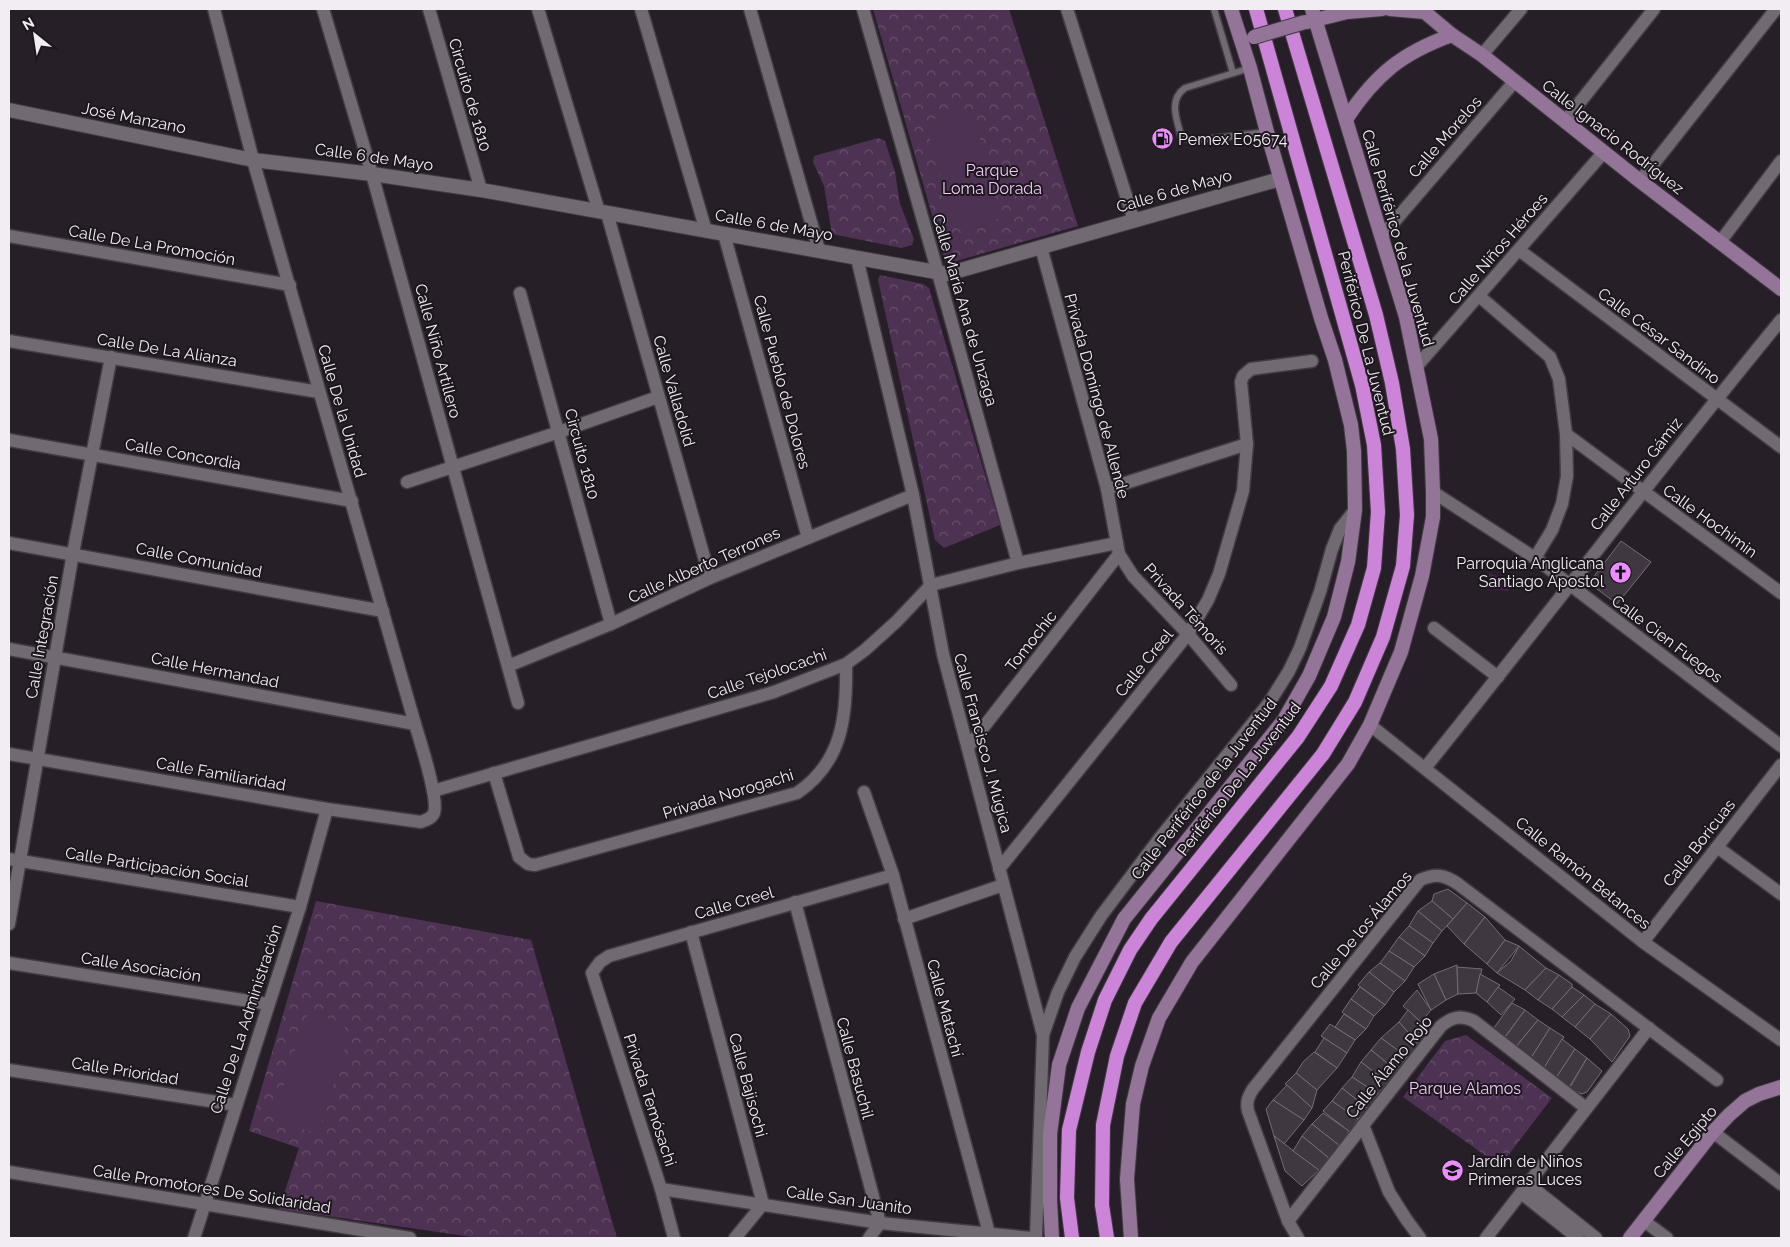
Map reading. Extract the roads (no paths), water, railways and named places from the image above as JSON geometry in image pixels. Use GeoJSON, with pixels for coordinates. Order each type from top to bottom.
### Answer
{"type":"FeatureCollection","features":[{"type":"Feature","properties":{"kind":"highway","name":"Periférico De La Juventud"},"geometry":{"type":"LineString","coordinates":[[1072,1238],[1067,1198],[1069,1130],[1088,1052],[1105,1000],[1130,950],[1151,919],[1298,737],[1331,686],[1358,625],[1374,568],[1378,512],[1374,445],[1362,385],[1256,9]]}},
{"type":"Feature","properties":{"kind":"highway","name":"Periférico De La Juventud"},"geometry":{"type":"LineString","coordinates":[[1107,1238],[1102,1205],[1104,1116],[1117,1056],[1135,1003],[1171,942],[1322,754],[1351,709],[1383,637],[1403,566],[1407,514],[1403,449],[1392,383],[1374,306],[1285,9]]}},
{"type":"Feature","properties":{"kind":"main road","name":"Calle Periférico de la Juventud"},"geometry":{"type":"LineString","coordinates":[[1052,1238],[1050,1134],[1059,1065],[1078,1008],[1124,919],[1284,720],[1309,676],[1334,617],[1348,562],[1355,510],[1354,451],[1351,425],[1335,360],[1266,132],[1250,68],[1248,39],[1231,9]]}},
{"type":"Feature","properties":{"kind":"main road"},"geometry":{"type":"LineString","coordinates":[[1248,39],[1311,17],[1382,9]]}},
{"type":"Feature","properties":{"kind":"main road"},"geometry":{"type":"LineString","coordinates":[[1390,9],[1423,10]]}},
{"type":"Feature","properties":{"kind":"main road","name":"Calle Ignacio Rodríguez"},"geometry":{"type":"LineString","coordinates":[[1423,10],[1452,35],[1482,55],[1640,181],[1781,289]]}},
{"type":"Feature","properties":{"kind":"main road","name":"Calle Periférico de la Juventud"},"geometry":{"type":"LineString","coordinates":[[1131,1238],[1127,1179],[1133,1104],[1142,1066],[1159,1018],[1192,962],[1348,764],[1370,725],[1401,652],[1422,576],[1432,517],[1434,492],[1431,439],[1406,317],[1346,118],[1311,17]]}},
{"type":"Feature","properties":{"kind":"main road"},"geometry":{"type":"LineString","coordinates":[[1346,118],[1361,96],[1380,75],[1426,45],[1452,35]]}},
{"type":"Feature","properties":{"kind":"main road","name":"Calle Egipto"},"geometry":{"type":"LineString","coordinates":[[1630,1238],[1712,1132],[1729,1115],[1745,1101],[1781,1087]]}},
{"type":"Feature","properties":{"kind":"street","name":"Calle De la Unidad"},"geometry":{"type":"LineString","coordinates":[[214,9],[253,160],[352,501],[433,791],[434,811],[427,820]]}},
{"type":"Feature","properties":{"kind":"street","name":"Calle Niño Artillero"},"geometry":{"type":"LineString","coordinates":[[323,9],[372,174],[518,703]]}},
{"type":"Feature","properties":{"kind":"street","name":"Circuito de 1810"},"geometry":{"type":"LineString","coordinates":[[429,9],[481,190]]}},
{"type":"Feature","properties":{"kind":"street","name":"Calle Valladolid"},"geometry":{"type":"LineString","coordinates":[[538,9],[603,213],[710,578]]}},
{"type":"Feature","properties":{"kind":"street"},"geometry":{"type":"LineString","coordinates":[[642,9],[706,231]]}},
{"type":"Feature","properties":{"kind":"street"},"geometry":{"type":"LineString","coordinates":[[750,9],[820,250]]}},
{"type":"Feature","properties":{"kind":"street","name":"Calle María Ana de Unzaga"},"geometry":{"type":"LineString","coordinates":[[863,9],[1018,563]]}},
{"type":"Feature","properties":{"kind":"street"},"geometry":{"type":"LineString","coordinates":[[1067,9],[1134,220]]}},
{"type":"Feature","properties":{"kind":"street"},"geometry":{"type":"LineString","coordinates":[[1482,55],[1521,9]]}},
{"type":"Feature","properties":{"kind":"street"},"geometry":{"type":"LineString","coordinates":[[1565,121],[1654,9]]}},
{"type":"Feature","properties":{"kind":"street"},"geometry":{"type":"LineString","coordinates":[[1640,181],[1776,9]]}},
{"type":"Feature","properties":{"kind":"street","name":"Calle Morelos"},"geometry":{"type":"LineString","coordinates":[[1381,237],[1515,81]]}},
{"type":"Feature","properties":{"kind":"street","name":"José Manzano"},"geometry":{"type":"LineString","coordinates":[[9,110],[253,160]]}},
{"type":"Feature","properties":{"kind":"street","name":"Calle Niños Héroes"},"geometry":{"type":"LineString","coordinates":[[1416,367],[1604,152]]}},
{"type":"Feature","properties":{"kind":"street","name":"Calle 6 de Mayo"},"geometry":{"type":"LineString","coordinates":[[253,160],[372,174],[481,190],[948,274],[1280,179]]}},
{"type":"Feature","properties":{"kind":"street"},"geometry":{"type":"LineString","coordinates":[[1720,242],[1781,162]]}},
{"type":"Feature","properties":{"kind":"street","name":"Calle Pueblo de Dolores"},"geometry":{"type":"LineString","coordinates":[[724,234],[808,538]]}},
{"type":"Feature","properties":{"kind":"street","name":"Calle De La Promoción"},"geometry":{"type":"LineString","coordinates":[[9,236],[290,285]]}},
{"type":"Feature","properties":{"kind":"street","name":"Privada Domingo de Allende"},"geometry":{"type":"LineString","coordinates":[[1040,248],[1107,489],[1118,548]]}},
{"type":"Feature","properties":{"kind":"street","name":"Calle César Sandino"},"geometry":{"type":"LineString","coordinates":[[1519,250],[1781,447]]}},
{"type":"Feature","properties":{"kind":"street","name":"Calle Francisco J. Múgica"},"geometry":{"type":"LineString","coordinates":[[857,258],[913,495],[943,654],[1042,1035],[1036,1238]]}},
{"type":"Feature","properties":{"kind":"street","name":"Circuito 1810"},"geometry":{"type":"LineString","coordinates":[[520,293],[611,624]]}},
{"type":"Feature","properties":{"kind":"street"},"geometry":{"type":"LineString","coordinates":[[1479,296],[1550,357],[1559,380],[1566,434],[1567,476],[1562,504],[1552,530],[1535,558]]}},
{"type":"Feature","properties":{"kind":"street","name":"Calle Arturo Gámiz"},"geometry":{"type":"LineString","coordinates":[[1426,768],[1570,586],[1642,491],[1781,320]]}},
{"type":"Feature","properties":{"kind":"street","name":"Calle De La Alianza"},"geometry":{"type":"LineString","coordinates":[[9,341],[319,392]]}},
{"type":"Feature","properties":{"kind":"street","name":"Calle Integración"},"geometry":{"type":"LineString","coordinates":[[9,924],[14,860],[56,657],[91,454],[111,357]]}},
{"type":"Feature","properties":{"kind":"street","name":"Calle Creel"},"geometry":{"type":"LineString","coordinates":[[999,869],[1188,634],[1208,600],[1220,574],[1243,491],[1247,444],[1241,382],[1243,376],[1251,369],[1312,361]]}},
{"type":"Feature","properties":{"kind":"street"},"geometry":{"type":"LineString","coordinates":[[407,482],[658,397]]}},
{"type":"Feature","properties":{"kind":"street","name":"Calle Hochimin"},"geometry":{"type":"LineString","coordinates":[[1566,434],[1781,593]]}},
{"type":"Feature","properties":{"kind":"street","name":"Calle Concordia"},"geometry":{"type":"LineString","coordinates":[[9,440],[352,501]]}},
{"type":"Feature","properties":{"kind":"street"},"geometry":{"type":"LineString","coordinates":[[1107,489],[1247,444]]}},
{"type":"Feature","properties":{"kind":"street","name":"Calle Cien Fuegos"},"geometry":{"type":"LineString","coordinates":[[1434,492],[1535,558],[1781,746]]}},
{"type":"Feature","properties":{"kind":"street","name":"Calle Alberto Terrones"},"geometry":{"type":"LineString","coordinates":[[508,666],[611,624],[710,578],[913,495]]}},
{"type":"Feature","properties":{"kind":"street"},"geometry":{"type":"LineString","coordinates":[[1042,1035],[1058,992],[1075,957],[1101,916],[1159,839],[1269,703],[1289,671],[1300,648],[1340,529],[1355,510]]}},
{"type":"Feature","properties":{"kind":"street","name":"Calle Comunidad"},"geometry":{"type":"LineString","coordinates":[[9,543],[73,553],[383,611]]}},
{"type":"Feature","properties":{"kind":"street"},"geometry":{"type":"LineString","coordinates":[[931,585],[1018,563],[1118,548]]}},
{"type":"Feature","properties":{"kind":"street","name":"Privada Témoris"},"geometry":{"type":"LineString","coordinates":[[1118,548],[1132,576],[1188,634],[1231,685]]}},
{"type":"Feature","properties":{"kind":"street","name":"Tomochic"},"geometry":{"type":"LineString","coordinates":[[968,747],[1118,548]]}},
{"type":"Feature","properties":{"kind":"street","name":"Calle Tejolocachi"},"geometry":{"type":"LineString","coordinates":[[433,791],[774,692],[846,664],[865,650],[897,621],[931,585]]}},
{"type":"Feature","properties":{"kind":"street"},"geometry":{"type":"LineString","coordinates":[[1434,628],[1498,677]]}},
{"type":"Feature","properties":{"kind":"street"},"geometry":{"type":"LineString","coordinates":[[1300,648],[1318,655]]}},
{"type":"Feature","properties":{"kind":"street","name":"Calle Hermandad"},"geometry":{"type":"LineString","coordinates":[[9,649],[415,724]]}},
{"type":"Feature","properties":{"kind":"street","name":"Privada Norogachi"},"geometry":{"type":"LineString","coordinates":[[494,774],[520,857],[528,864],[542,864],[797,793],[820,774],[838,741],[844,717],[846,698],[846,664]]}},
{"type":"Feature","properties":{"kind":"street","name":"Calle Ramón Betances"},"geometry":{"type":"LineString","coordinates":[[1370,725],[1643,942],[1781,1040]]}},
{"type":"Feature","properties":{"kind":"street","name":"Calle Familiaridad"},"geometry":{"type":"LineString","coordinates":[[9,754],[327,809],[417,821],[427,820]]}},
{"type":"Feature","properties":{"kind":"street","name":"Calle Boricuas"},"geometry":{"type":"LineString","coordinates":[[1643,942],[1781,765]]}},
{"type":"Feature","properties":{"kind":"street","name":"Calle Matachí"},"geometry":{"type":"LineString","coordinates":[[864,792],[893,875],[989,1233]]}},
{"type":"Feature","properties":{"kind":"street","name":"Calle De La Administración"},"geometry":{"type":"LineString","coordinates":[[194,1238],[300,907],[327,809]]}},
{"type":"Feature","properties":{"kind":"street"},"geometry":{"type":"LineString","coordinates":[[1717,847],[1781,894]]}},
{"type":"Feature","properties":{"kind":"street","name":"Calle Participación Social"},"geometry":{"type":"LineString","coordinates":[[14,860],[300,907]]}},
{"type":"Feature","properties":{"kind":"street","name":"Calle Creel"},"geometry":{"type":"LineString","coordinates":[[592,973],[600,962],[610,956],[893,875]]}},
{"type":"Feature","properties":{"kind":"street","name":"Calle De los Álamos"},"geometry":{"type":"LineString","coordinates":[[1298,1238],[1288,1221],[1248,1111],[1246,1104],[1248,1096],[1420,880],[1431,875],[1440,875],[1448,878],[1717,1080]]}},
{"type":"Feature","properties":{"kind":"street"},"geometry":{"type":"LineString","coordinates":[[904,919],[1003,885]]}},
{"type":"Feature","properties":{"kind":"street","name":"Calle Basuchil"},"geometry":{"type":"LineString","coordinates":[[795,902],[880,1223]]}},
{"type":"Feature","properties":{"kind":"street","name":"Calle Bajisochi"},"geometry":{"type":"LineString","coordinates":[[691,932],[763,1204]]}},
{"type":"Feature","properties":{"kind":"street","name":"Calle Asociación"},"geometry":{"type":"LineString","coordinates":[[9,963],[268,1004]]}},
{"type":"Feature","properties":{"kind":"street","name":"Privada Temósachi"},"geometry":{"type":"LineString","coordinates":[[592,973],[661,1189],[674,1238]]}},
{"type":"Feature","properties":{"kind":"street","name":"Calle Álamo Rojo"},"geometry":{"type":"LineString","coordinates":[[1288,1221],[1441,1026],[1450,1019],[1458,1017],[1474,1021],[1586,1108]]}},
{"type":"Feature","properties":{"kind":"street"},"geometry":{"type":"LineString","coordinates":[[1486,1238],[1649,1028]]}},
{"type":"Feature","properties":{"kind":"street","name":"Calle Prioridad"},"geometry":{"type":"LineString","coordinates":[[9,1070],[236,1105]]}},
{"type":"Feature","properties":{"kind":"street"},"geometry":{"type":"LineString","coordinates":[[1363,1125],[1389,1192],[1406,1220],[1420,1238]]}},
{"type":"Feature","properties":{"kind":"street"},"geometry":{"type":"LineString","coordinates":[[1712,1132],[1781,1184]]}},
{"type":"Feature","properties":{"kind":"street","name":"Calle Promotores De Solidaridad"},"geometry":{"type":"LineString","coordinates":[[9,1172],[410,1238]]}},
{"type":"Feature","properties":{"kind":"street"},"geometry":{"type":"LineString","coordinates":[[1525,1188],[1578,1238]]}},
{"type":"Feature","properties":{"kind":"street"},"geometry":{"type":"LineString","coordinates":[[1525,1188],[1596,1238]]}},
{"type":"Feature","properties":{"kind":"street","name":"Calle San Juanito"},"geometry":{"type":"LineString","coordinates":[[661,1189],[880,1223],[1032,1238]]}},
{"type":"Feature","properties":{"kind":"street"},"geometry":{"type":"LineString","coordinates":[[735,1238],[763,1204]]}},
{"type":"Feature","properties":{"kind":"street"},"geometry":{"type":"LineString","coordinates":[[1644,1221],[1667,1238]]}},
{"type":"Feature","properties":{"kind":"street"},"geometry":{"type":"LineString","coordinates":[[869,1238],[880,1223]]}},
{"type":"Feature","properties":{"kind":"lane"},"geometry":{"type":"LineString","coordinates":[[1214,9],[1234,74]]}},
{"type":"Feature","properties":{"kind":"lane"},"geometry":{"type":"LineString","coordinates":[[1250,68],[1184,88],[1180,91],[1176,96],[1174,104],[1181,136],[1192,141],[1266,132]]}},
{"type":"Feature","properties":{"kind":"place","name":"Pemex E05674"},"geometry":{"type":"Point","coordinates":[1162,139]}},
{"type":"Feature","properties":{"kind":"place","name":"Parroquia Anglicana Santiago Apostol"},"geometry":{"type":"Point","coordinates":[1620,572]}},
{"type":"Feature","properties":{"kind":"place","name":"Jardín de Niños Primeras Luces"},"geometry":{"type":"Point","coordinates":[1452,1170]}},
{"type":"Feature","properties":{"kind":"park label","name":"Parque Loma Dorada"},"geometry":{"type":"Point","coordinates":[992,179]}},
{"type":"Feature","properties":{"kind":"park label","name":"Parque Alamos"},"geometry":{"type":"Point","coordinates":[1465,1088]}}]}
